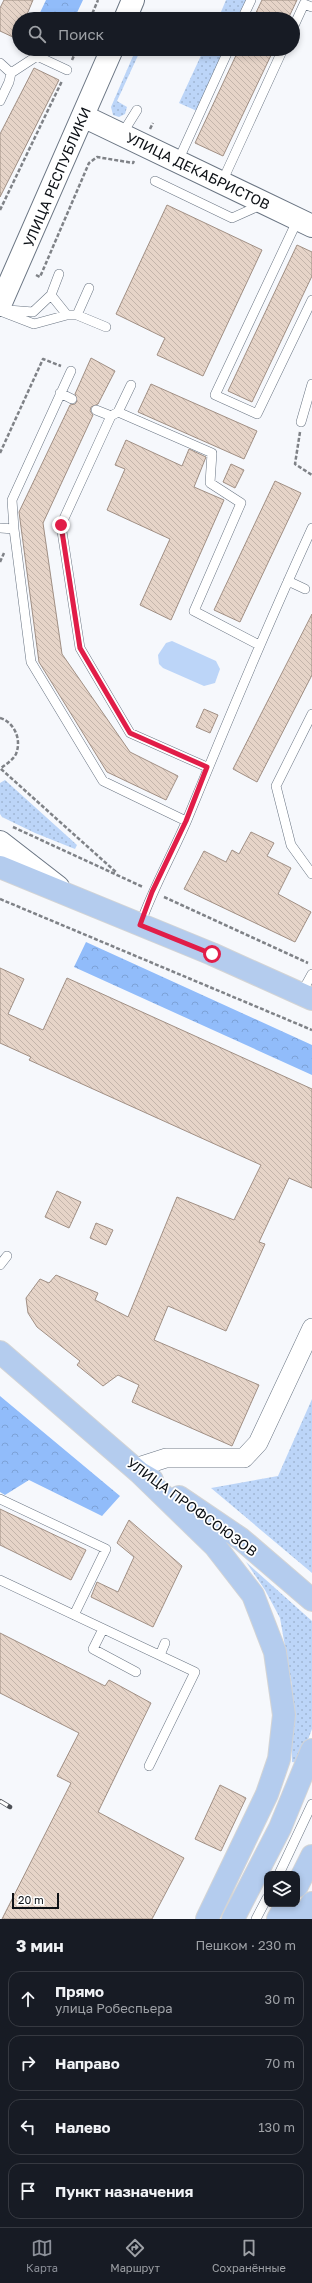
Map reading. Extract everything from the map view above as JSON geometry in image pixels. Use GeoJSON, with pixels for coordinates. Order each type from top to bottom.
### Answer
{"type":"FeatureCollection","features":[{"type":"Feature","properties":{"kind":"main road"},"geometry":{"type":"LineString","coordinates":[[128,12],[133,0]]}},
{"type":"Feature","properties":{"kind":"main road","name":"УЛИЦА РЕСПУБЛИКИ"},"geometry":{"type":"LineString","coordinates":[[0,305],[109,56]]}},
{"type":"Feature","properties":{"kind":"main road","name":"УЛИЦА ДЕКАБРИСТОВ"},"geometry":{"type":"LineString","coordinates":[[83,116],[305,222]]}},
{"type":"Feature","properties":{"kind":"main road"},"geometry":{"type":"LineString","coordinates":[[0,842],[68,895]]}},
{"type":"Feature","properties":{"kind":"main road"},"geometry":{"type":"LineString","coordinates":[[0,867],[212,954],[306,997]]}},
{"type":"Feature","properties":{"kind":"main road","name":"УЛИЦА ПРОФСОЮЗОВ"},"geometry":{"type":"LineString","coordinates":[[0,1352],[138,1470],[241,1539],[312,1600]]}},
{"type":"Feature","properties":{"kind":"main road"},"geometry":{"type":"LineString","coordinates":[[138,1470],[214,1546],[253,1595],[275,1652],[284,1714],[279,1759],[267,1794],[207,1919]]}},
{"type":"Feature","properties":{"kind":"main road"},"geometry":{"type":"LineString","coordinates":[[233,1919],[280,1828],[312,1750]]}},
{"type":"Feature","properties":{"kind":"main road"},"geometry":{"type":"LineString","coordinates":[[300,1880],[312,1856]]}},
{"type":"Feature","properties":{"kind":"main road"},"geometry":{"type":"LineString","coordinates":[[302,1919],[312,1903]]}},
{"type":"Feature","properties":{"kind":"main road"},"geometry":{"type":"LineString","coordinates":[[278,1919],[285,1907]]}},
{"type":"Feature","properties":{"kind":"street"},"geometry":{"type":"LineString","coordinates":[[138,1470],[166,1458],[244,1458],[258,1443],[312,1328]]}},
{"type":"Feature","properties":{"kind":"lane"},"geometry":{"type":"LineString","coordinates":[[245,12],[251,0]]}},
{"type":"Feature","properties":{"kind":"lane"},"geometry":{"type":"LineString","coordinates":[[294,5],[308,5]]}},
{"type":"Feature","properties":{"kind":"lane"},"geometry":{"type":"LineString","coordinates":[[300,17],[308,5]]}},
{"type":"Feature","properties":{"kind":"lane"},"geometry":{"type":"LineString","coordinates":[[0,101],[9,82],[11,73],[37,56],[67,70]]}},
{"type":"Feature","properties":{"kind":"lane"},"geometry":{"type":"LineString","coordinates":[[178,161],[226,56]]}},
{"type":"Feature","properties":{"kind":"lane"},"geometry":{"type":"LineString","coordinates":[[222,182],[280,56]]}},
{"type":"Feature","properties":{"kind":"lane"},"geometry":{"type":"LineString","coordinates":[[0,63],[11,73]]}},
{"type":"Feature","properties":{"kind":"lane"},"geometry":{"type":"LineString","coordinates":[[122,134],[137,110]]}},
{"type":"Feature","properties":{"kind":"lane"},"geometry":{"type":"LineString","coordinates":[[155,181],[232,218],[265,203]]}},
{"type":"Feature","properties":{"kind":"lane"},"geometry":{"type":"LineString","coordinates":[[305,222],[215,395],[257,414],[312,300]]}},
{"type":"Feature","properties":{"kind":"lane"},"geometry":{"type":"LineString","coordinates":[[0,310],[33,312],[51,295],[59,274]]}},
{"type":"Feature","properties":{"kind":"lane"},"geometry":{"type":"LineString","coordinates":[[77,315],[89,288]]}},
{"type":"Feature","properties":{"kind":"lane"},"geometry":{"type":"LineString","coordinates":[[51,295],[67,315]]}},
{"type":"Feature","properties":{"kind":"lane"},"geometry":{"type":"LineString","coordinates":[[0,310],[34,324],[67,315],[77,315],[106,327]]}},
{"type":"Feature","properties":{"kind":"lane"},"geometry":{"type":"LineString","coordinates":[[71,371],[12,500],[14,529],[31,662],[103,781],[186,821]]}},
{"type":"Feature","properties":{"kind":"lane"},"geometry":{"type":"LineString","coordinates":[[301,422],[312,384]]}},
{"type":"Feature","properties":{"kind":"lane"},"geometry":{"type":"LineString","coordinates":[[131,385],[114,414],[61,525],[80,648],[130,733],[207,767]]}},
{"type":"Feature","properties":{"kind":"lane"},"geometry":{"type":"LineString","coordinates":[[60,393],[72,399]]}},
{"type":"Feature","properties":{"kind":"lane"},"geometry":{"type":"LineString","coordinates":[[96,410],[114,414],[212,453],[210,483],[241,503],[194,611],[259,645]]}},
{"type":"Feature","properties":{"kind":"lane"},"geometry":{"type":"LineString","coordinates":[[0,528],[14,529]]}},
{"type":"Feature","properties":{"kind":"lane"},"geometry":{"type":"LineString","coordinates":[[140,925],[152,892],[186,821],[207,767],[259,645],[312,528]]}},
{"type":"Feature","properties":{"kind":"lane"},"geometry":{"type":"LineString","coordinates":[[288,581],[305,588]]}},
{"type":"Feature","properties":{"kind":"lane"},"geometry":{"type":"LineString","coordinates":[[312,714],[276,786],[292,845],[312,874]]}},
{"type":"Feature","properties":{"kind":"lane"},"geometry":{"type":"LineString","coordinates":[[306,997],[312,974]]}},
{"type":"Feature","properties":{"kind":"lane"},"geometry":{"type":"LineString","coordinates":[[0,1265],[7,1256]]}},
{"type":"Feature","properties":{"kind":"lane"},"geometry":{"type":"LineString","coordinates":[[0,1499],[106,1548],[74,1615]]}},
{"type":"Feature","properties":{"kind":"lane"},"geometry":{"type":"LineString","coordinates":[[0,1580],[195,1672],[149,1766]]}},
{"type":"Feature","properties":{"kind":"lane"},"geometry":{"type":"LineString","coordinates":[[103,1629],[93,1649],[136,1672]]}},
{"type":"Feature","properties":{"kind":"lane"},"geometry":{"type":"LineString","coordinates":[[160,1655],[165,1643]]}},
{"type":"Feature","properties":{"kind":"lane"},"geometry":{"type":"LineString","coordinates":[[280,1871],[312,1804]]}},
{"type":"Feature","properties":{"kind":"lane"},"geometry":{"type":"LineString","coordinates":[[256,1919],[264,1904]]}},
{"type":"Feature","properties":{"kind":"path"},"geometry":{"type":"LineString","coordinates":[[93,12],[98,0]]}},
{"type":"Feature","properties":{"kind":"path"},"geometry":{"type":"LineString","coordinates":[[0,210],[73,56]]}},
{"type":"Feature","properties":{"kind":"path"},"geometry":{"type":"LineString","coordinates":[[36,275],[40,277],[89,163],[96,157],[134,163]]}},
{"type":"Feature","properties":{"kind":"path"},"geometry":{"type":"LineString","coordinates":[[0,453],[43,359],[71,371]]}},
{"type":"Feature","properties":{"kind":"path"},"geometry":{"type":"LineString","coordinates":[[301,422],[295,464],[312,475]]}},
{"type":"Feature","properties":{"kind":"path"},"geometry":{"type":"LineString","coordinates":[[0,718],[9,723],[15,729],[18,745],[12,760],[0,769],[118,875]]}},
{"type":"Feature","properties":{"kind":"path"},"geometry":{"type":"LineString","coordinates":[[0,899],[312,1030]]}},
{"type":"Feature","properties":{"kind":"shaded area"},"geometry":{"type":"Polygon","coordinates":[[[226,0],[246,0],[242,12],[221,12],[226,0]]]}},
{"type":"Feature","properties":{"kind":"shaded area"},"geometry":{"type":"Polygon","coordinates":[[[133,56],[138,56],[117,101],[127,107],[125,114],[119,117],[113,115],[111,107],[133,56]]]}},
{"type":"Feature","properties":{"kind":"shaded area"},"geometry":{"type":"Polygon","coordinates":[[[201,56],[223,56],[197,111],[179,103],[201,56]]]}},
{"type":"Feature","properties":{"kind":"shaded area"},"geometry":{"type":"Polygon","coordinates":[[[172,641],[216,661],[220,669],[215,683],[204,686],[163,668],[159,664],[158,655],[166,643],[172,641]]]}},
{"type":"Feature","properties":{"kind":"shaded area"},"geometry":{"type":"Polygon","coordinates":[[[5,780],[77,845],[75,849],[35,833],[2,817],[0,814],[0,783],[5,780]]]}},
{"type":"Feature","properties":{"kind":"shaded area"},"geometry":{"type":"Polygon","coordinates":[[[312,1399],[312,1573],[211,1488],[278,1476],[312,1399]]]}},
{"type":"Feature","properties":{"kind":"shaded area"},"geometry":{"type":"Polygon","coordinates":[[[246,1562],[312,1621],[312,1729],[299,1763],[292,1762],[292,1686],[280,1618],[265,1590],[246,1562]]]}},
{"type":"Feature","properties":{"kind":"green space"},"geometry":{"type":"Polygon","coordinates":[[[46,0],[83,0],[77,12],[40,12],[46,0]]]}},
{"type":"Feature","properties":{"kind":"green space"},"geometry":{"type":"Polygon","coordinates":[[[86,942],[312,1045],[312,1075],[74,967],[86,942]]]}},
{"type":"Feature","properties":{"kind":"green space"},"geometry":{"type":"Polygon","coordinates":[[[0,1396],[120,1496],[102,1516],[29,1480],[5,1495],[0,1492],[0,1396]]]}},
{"type":"Feature","properties":{"kind":"building"},"geometry":{"type":"Polygon","coordinates":[[[4,0],[33,0],[28,12],[12,12],[12,37],[0,31],[0,8],[4,0]]]}},
{"type":"Feature","properties":{"kind":"building"},"geometry":{"type":"Polygon","coordinates":[[[262,0],[297,0],[291,12],[256,12],[262,0]]]}},
{"type":"Feature","properties":{"kind":"building"},"geometry":{"type":"Polygon","coordinates":[[[236,56],[271,56],[223,156],[195,143],[236,56]]]}},
{"type":"Feature","properties":{"kind":"building"},"geometry":{"type":"Polygon","coordinates":[[[34,68],[59,80],[0,197],[0,134],[34,68]]]}},
{"type":"Feature","properties":{"kind":"building"},"geometry":{"type":"Polygon","coordinates":[[[167,205],[262,250],[203,376],[157,355],[165,338],[116,314],[167,205]]]}},
{"type":"Feature","properties":{"kind":"building"},"geometry":{"type":"Polygon","coordinates":[[[297,245],[312,252],[312,276],[252,402],[228,391],[297,245]]]}},
{"type":"Feature","properties":{"kind":"building"},"geometry":{"type":"Polygon","coordinates":[[[91,358],[115,371],[98,404],[91,407],[90,411],[93,415],[43,523],[62,654],[130,752],[178,776],[166,800],[107,772],[39,662],[19,512],[70,405],[75,404],[77,401],[75,394],[91,358]]]}},
{"type":"Feature","properties":{"kind":"building"},"geometry":{"type":"Polygon","coordinates":[[[151,384],[257,431],[244,459],[138,412],[151,384]]]}},
{"type":"Feature","properties":{"kind":"building"},"geometry":{"type":"Polygon","coordinates":[[[126,440],[182,466],[189,449],[206,457],[194,487],[224,500],[171,620],[140,605],[170,539],[107,510],[125,469],[115,465],[126,440]]]}},
{"type":"Feature","properties":{"kind":"building"},"geometry":{"type":"Polygon","coordinates":[[[231,464],[244,470],[235,488],[223,482],[231,464]]]}},
{"type":"Feature","properties":{"kind":"building"},"geometry":{"type":"Polygon","coordinates":[[[275,481],[301,493],[240,622],[214,610],[275,481]]]}},
{"type":"Feature","properties":{"kind":"building"},"geometry":{"type":"Polygon","coordinates":[[[312,614],[312,675],[257,782],[233,769],[312,614]]]}},
{"type":"Feature","properties":{"kind":"building"},"geometry":{"type":"Polygon","coordinates":[[[204,709],[218,715],[210,733],[196,727],[204,709]]]}},
{"type":"Feature","properties":{"kind":"building"},"geometry":{"type":"Polygon","coordinates":[[[251,832],[274,843],[267,856],[291,868],[278,894],[311,912],[295,942],[184,889],[204,851],[226,862],[232,850],[239,854],[251,832]]]}},
{"type":"Feature","properties":{"kind":"building"},"geometry":{"type":"Polygon","coordinates":[[[0,968],[24,979],[8,1014],[43,1030],[67,978],[312,1089],[312,1188],[289,1178],[259,1242],[265,1244],[226,1331],[168,1306],[154,1340],[259,1385],[232,1446],[132,1402],[139,1385],[118,1375],[103,1386],[77,1365],[80,1361],[37,1327],[28,1313],[26,1298],[40,1279],[49,1283],[56,1275],[98,1293],[95,1300],[128,1317],[177,1197],[234,1220],[261,1165],[29,1060],[31,1057],[0,1043],[0,968]]]}},
{"type":"Feature","properties":{"kind":"building"},"geometry":{"type":"Polygon","coordinates":[[[57,1191],[81,1202],[69,1228],[45,1217],[57,1191]]]}},
{"type":"Feature","properties":{"kind":"building"},"geometry":{"type":"Polygon","coordinates":[[[96,1223],[113,1230],[106,1245],[90,1238],[96,1223]]]}},
{"type":"Feature","properties":{"kind":"building"},"geometry":{"type":"Polygon","coordinates":[[[0,1509],[86,1550],[71,1580],[0,1545],[0,1509]]]}},
{"type":"Feature","properties":{"kind":"building"},"geometry":{"type":"Polygon","coordinates":[[[129,1520],[182,1566],[153,1627],[91,1597],[97,1582],[118,1592],[134,1557],[117,1543],[129,1520]]]}},
{"type":"Feature","properties":{"kind":"building"},"geometry":{"type":"Polygon","coordinates":[[[0,1633],[105,1686],[109,1680],[151,1703],[98,1812],[184,1858],[152,1919],[2,1919],[71,1783],[57,1776],[79,1733],[0,1693],[0,1633]]]}},
{"type":"Feature","properties":{"kind":"building"},"geometry":{"type":"Polygon","coordinates":[[[220,1785],[246,1798],[221,1851],[195,1839],[220,1785]]]}},
{"type":"Feature","properties":{"kind":"railway"},"geometry":{"type":"LineString","coordinates":[[0,1801],[10,1807]]}},
{"type":"Feature","properties":{"kind":"route"},"geometry":{"type":"LineString","coordinates":[[61,525],[80,648],[130,733],[207,767],[186,821],[152,892],[140,925],[212,954]]}}]}
